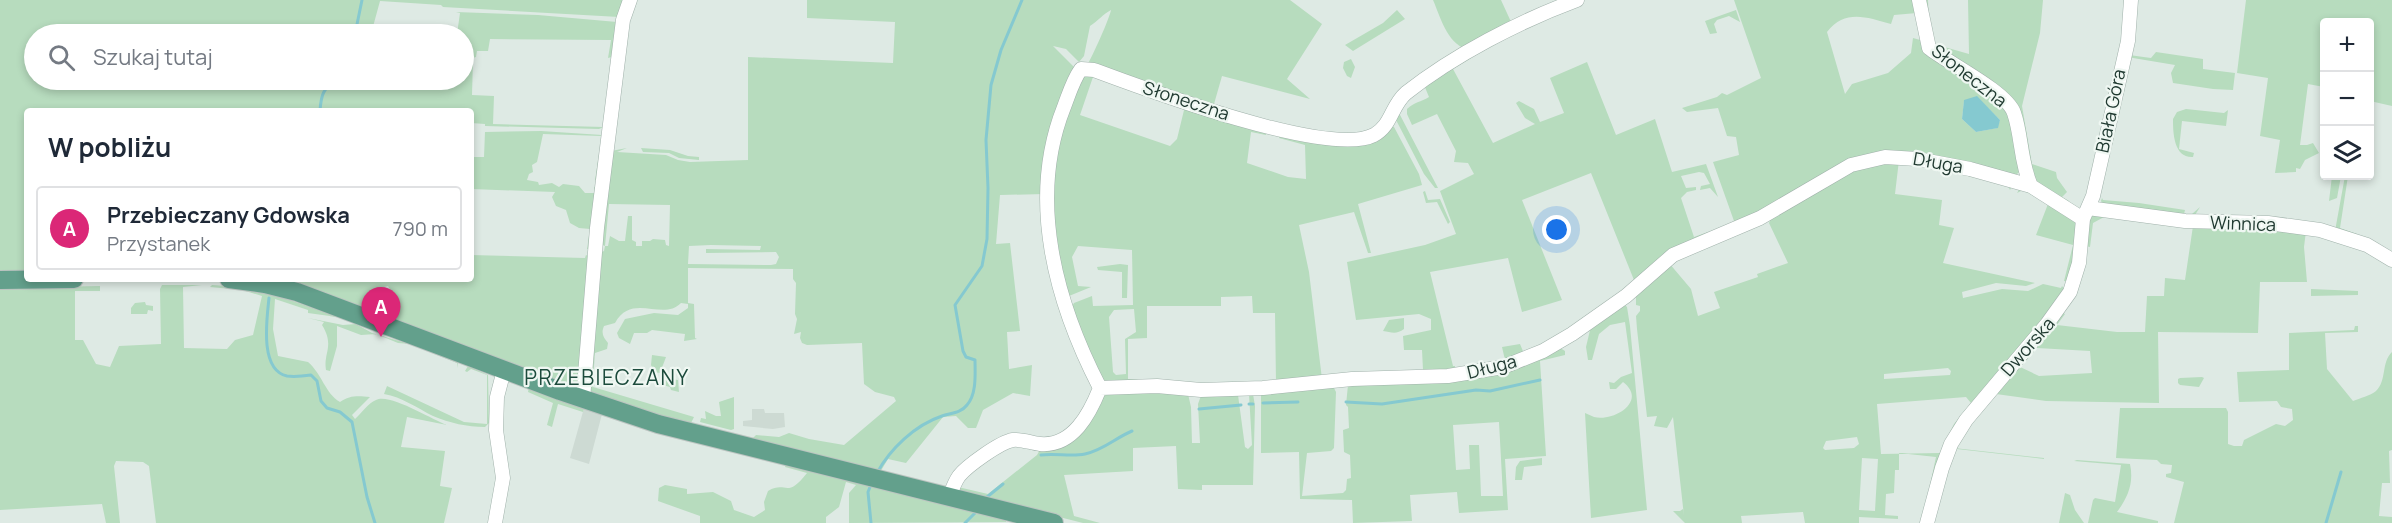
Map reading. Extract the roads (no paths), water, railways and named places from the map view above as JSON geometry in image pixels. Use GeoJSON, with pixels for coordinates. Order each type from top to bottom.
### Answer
{"type":"FeatureCollection","features":[{"type":"Feature","properties":{"kind":"main road"},"geometry":{"type":"LineString","coordinates":[[0,280],[24,280]]}},
{"type":"Feature","properties":{"kind":"main road"},"geometry":{"type":"LineString","coordinates":[[251,282],[297,292],[583,399],[671,428],[1054,523]]}},
{"type":"Feature","properties":{"kind":"street"},"geometry":{"type":"LineString","coordinates":[[583,399],[598,217],[623,20],[630,0]]}},
{"type":"Feature","properties":{"kind":"street","name":"Słoneczna"},"geometry":{"type":"LineString","coordinates":[[1100,388],[1080,348],[1062,295],[1053,256],[1048,209],[1047,184],[1053,140],[1068,96],[1081,69],[1094,70],[1215,112],[1296,133],[1323,138],[1366,138],[1382,129],[1399,100],[1447,66],[1508,30],[1577,0]]}},
{"type":"Feature","properties":{"kind":"street","name":"Słoneczna"},"geometry":{"type":"LineString","coordinates":[[1919,0],[1929,48],[1986,85],[2014,111],[2024,168],[2031,186]]}},
{"type":"Feature","properties":{"kind":"street","name":"Biała Góra"},"geometry":{"type":"LineString","coordinates":[[2086,214],[2128,41],[2130,0]]}},
{"type":"Feature","properties":{"kind":"street","name":"Długa"},"geometry":{"type":"LineString","coordinates":[[1100,388],[1157,386],[1201,390],[1263,388],[1352,379],[1448,376],[1488,371],[1524,359],[1572,334],[1626,296],[1673,255],[1760,218],[1851,165],[1885,157],[1917,159],[1970,169],[2031,186]]}},
{"type":"Feature","properties":{"kind":"street"},"geometry":{"type":"LineString","coordinates":[[2031,186],[2086,214]]}},
{"type":"Feature","properties":{"kind":"street","name":"Winnica"},"geometry":{"type":"LineString","coordinates":[[2086,214],[2185,221],[2268,222],[2320,230],[2358,241],[2392,260]]}},
{"type":"Feature","properties":{"kind":"street","name":"Dworska"},"geometry":{"type":"LineString","coordinates":[[1927,523],[1942,468],[1951,444],[1965,420],[2048,324],[2070,292],[2079,263],[2086,214]]}},
{"type":"Feature","properties":{"kind":"street"},"geometry":{"type":"LineString","coordinates":[[495,523],[503,478],[496,429],[497,397],[504,370]]}},
{"type":"Feature","properties":{"kind":"street"},"geometry":{"type":"LineString","coordinates":[[949,498],[959,476],[1001,445],[1015,440],[1041,444],[1056,443],[1074,432],[1091,410],[1100,388]]}},
{"type":"Feature","properties":{"kind":"water"},"geometry":{"type":"Polygon","coordinates":[[[1977,96],[2000,120],[1998,128],[1976,132],[1962,119],[1964,100],[1977,96]]]}},
{"type":"Feature","properties":{"kind":"waterway"},"geometry":{"type":"LineString","coordinates":[[357,24],[362,0]]}},
{"type":"Feature","properties":{"kind":"waterway"},"geometry":{"type":"LineString","coordinates":[[877,473],[904,439],[922,425],[962,410],[972,395],[975,383],[975,360],[966,357],[963,351],[955,305],[982,266],[987,239],[986,140],[991,85],[1001,50],[1022,0]]}},
{"type":"Feature","properties":{"kind":"waterway"},"geometry":{"type":"LineString","coordinates":[[320,108],[326,90]]}},
{"type":"Feature","properties":{"kind":"waterway"},"geometry":{"type":"LineString","coordinates":[[269,298],[266,330],[268,354],[272,364],[278,372],[287,376],[311,375],[317,381],[321,401],[327,408],[340,412],[352,422],[367,497],[375,523]]}},
{"type":"Feature","properties":{"kind":"waterway"},"geometry":{"type":"LineString","coordinates":[[1346,402],[1382,404],[1476,390],[1490,391],[1540,380]]}},
{"type":"Feature","properties":{"kind":"waterway"},"geometry":{"type":"LineString","coordinates":[[1263,403],[1298,402]]}},
{"type":"Feature","properties":{"kind":"waterway"},"geometry":{"type":"LineString","coordinates":[[1199,409],[1241,405]]}},
{"type":"Feature","properties":{"kind":"waterway"},"geometry":{"type":"LineString","coordinates":[[1041,455],[1085,454],[1098,450],[1132,431]]}},
{"type":"Feature","properties":{"kind":"waterway"},"geometry":{"type":"LineString","coordinates":[[2326,523],[2341,472]]}},
{"type":"Feature","properties":{"kind":"waterway"},"geometry":{"type":"LineString","coordinates":[[987,497],[1003,484]]}},
{"type":"Feature","properties":{"kind":"waterway"},"geometry":{"type":"LineString","coordinates":[[870,487],[868,492],[871,523]]}},
{"type":"Feature","properties":{"kind":"waterway"},"geometry":{"type":"LineString","coordinates":[[965,523],[976,512]]}},
{"type":"Feature","properties":{"kind":"place","name":"Przebieczany Gdowska"},"geometry":{"type":"Point","coordinates":[381,337]}},
{"type":"Feature","properties":{"kind":"district","name":"PRZEBIECZANY"},"geometry":{"type":"Point","coordinates":[607,378]}}]}
